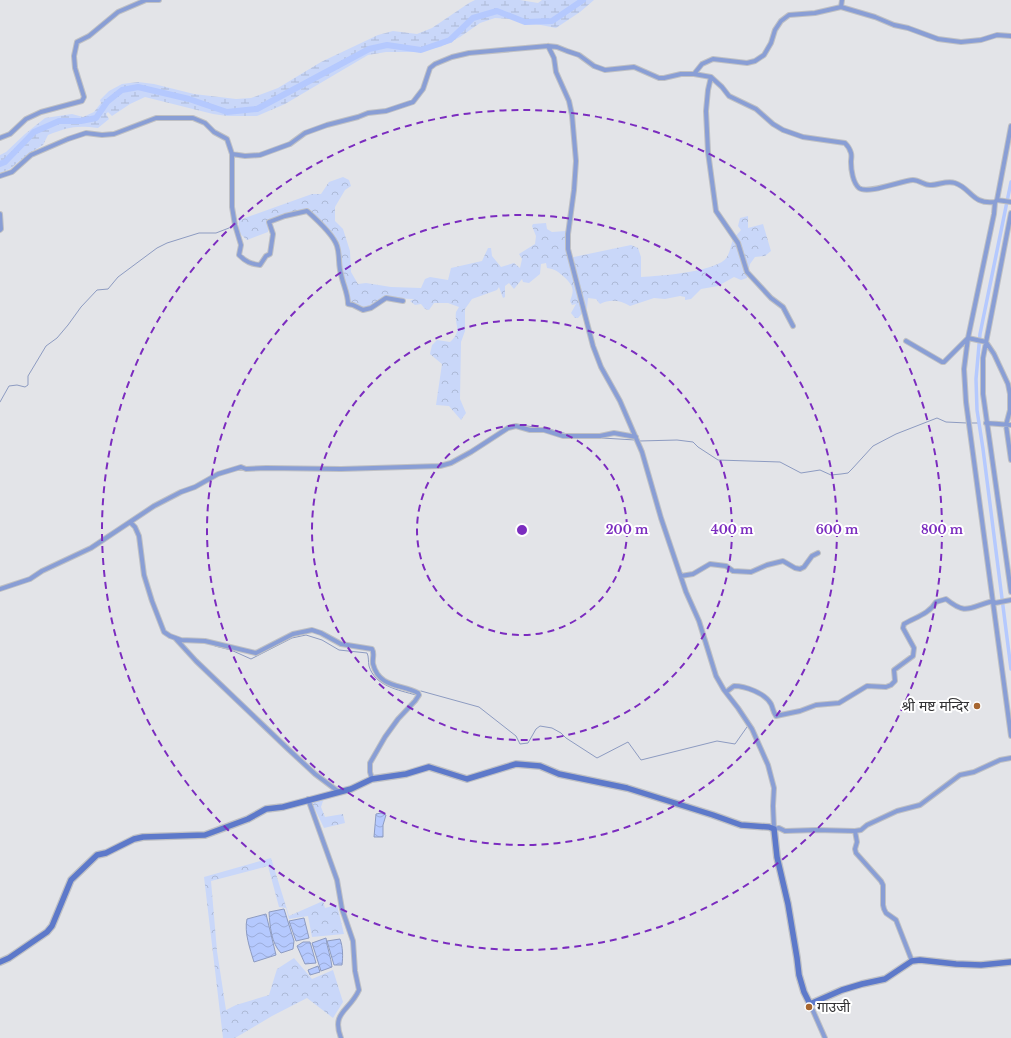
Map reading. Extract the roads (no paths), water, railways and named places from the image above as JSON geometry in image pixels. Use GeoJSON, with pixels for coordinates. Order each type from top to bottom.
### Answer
{"type":"FeatureCollection","features":[{"type":"Feature","properties":{"kind":"street"},"geometry":{"type":"LineString","coordinates":[[0,138],[10,134],[26,119],[41,112],[82,101],[84,97],[75,68],[74,56],[77,42],[98,30],[118,12],[146,0],[159,0]]}},
{"type":"Feature","properties":{"kind":"street"},"geometry":{"type":"LineString","coordinates":[[841,7],[842,0]]}},
{"type":"Feature","properties":{"kind":"street"},"geometry":{"type":"LineString","coordinates":[[694,74],[702,64],[713,60],[747,63],[756,62],[764,55],[781,20],[790,15],[815,13],[841,7],[875,17],[894,26],[908,28],[938,38],[961,42],[981,40],[996,35],[1011,36]]}},
{"type":"Feature","properties":{"kind":"street"},"geometry":{"type":"LineString","coordinates":[[548,46],[554,58],[556,72],[569,101],[572,115],[576,161],[568,234],[568,249],[593,346],[601,367],[608,382],[620,401],[642,452],[661,518],[681,576],[699,621],[716,676],[752,729],[768,765],[774,788],[773,806],[777,858],[788,904],[798,958],[799,975],[804,992],[825,1038]]}},
{"type":"Feature","properties":{"kind":"street"},"geometry":{"type":"LineString","coordinates":[[232,154],[245,156],[260,155],[290,144],[305,133],[327,125],[368,113],[386,111],[413,102],[423,89],[430,68],[435,64],[452,57],[469,53],[548,46],[557,47],[579,55],[594,66],[605,70],[634,67],[658,78],[681,74],[694,74],[711,77],[722,87],[728,96],[756,109],[773,124],[783,130],[803,137],[845,142],[852,154],[851,162],[853,175],[859,188],[862,190],[871,190],[913,180],[929,186],[950,182],[956,183],[963,187],[976,199],[987,203],[996,201],[1011,202]]}},
{"type":"Feature","properties":{"kind":"street"},"geometry":{"type":"LineString","coordinates":[[711,77],[706,111],[708,152],[716,211],[738,243],[747,272],[771,298],[783,307],[793,326]]}},
{"type":"Feature","properties":{"kind":"street"},"geometry":{"type":"LineString","coordinates":[[0,176],[12,172],[31,155],[86,133],[102,135],[114,134],[156,118],[193,118],[205,123],[214,132],[227,139],[232,154],[232,207],[234,225],[241,245],[239,256],[250,264],[260,265],[266,256],[270,254],[273,234],[269,222],[285,216],[307,211],[334,239],[337,247],[340,274],[348,296],[348,304],[363,310],[371,308],[386,298],[403,301]]}},
{"type":"Feature","properties":{"kind":"street"},"geometry":{"type":"LineString","coordinates":[[1011,126],[964,369],[966,402],[1011,736]]}},
{"type":"Feature","properties":{"kind":"street"},"geometry":{"type":"LineString","coordinates":[[1011,212],[984,341],[983,394],[1011,592]]}},
{"type":"Feature","properties":{"kind":"street"},"geometry":{"type":"LineString","coordinates":[[0,214],[2,225],[2,229],[0,230]]}},
{"type":"Feature","properties":{"kind":"street"},"geometry":{"type":"LineString","coordinates":[[906,341],[944,362],[970,338]]}},
{"type":"Feature","properties":{"kind":"street"},"geometry":{"type":"LineString","coordinates":[[970,338],[984,341],[994,354],[1008,384],[1010,394],[1009,425],[1011,460]]}},
{"type":"Feature","properties":{"kind":"street"},"geometry":{"type":"LineString","coordinates":[[986,423],[1009,425]]}},
{"type":"Feature","properties":{"kind":"street"},"geometry":{"type":"LineString","coordinates":[[0,589],[30,579],[91,548],[154,506],[218,474],[240,467],[246,469],[341,469],[440,466],[451,463],[508,428],[516,426],[530,430],[544,430],[563,436],[600,436],[614,433],[636,437]]}},
{"type":"Feature","properties":{"kind":"street"},"geometry":{"type":"LineString","coordinates":[[130,522],[135,527],[139,536],[144,575],[159,622],[164,632],[170,636],[181,640],[205,641],[256,653],[294,634],[312,630],[321,633],[341,644],[372,649],[374,652],[373,664],[379,676],[387,683],[418,693],[419,695],[415,701],[398,719],[385,737],[370,763],[372,778]]}},
{"type":"Feature","properties":{"kind":"street"},"geometry":{"type":"LineString","coordinates":[[681,576],[693,574],[710,564],[726,566],[733,571],[751,572],[767,565],[783,561],[795,568],[800,569],[804,567],[812,556],[818,553]]}},
{"type":"Feature","properties":{"kind":"street"},"geometry":{"type":"LineString","coordinates":[[726,692],[734,686],[747,689],[765,697],[771,704],[776,716],[800,711],[816,704],[839,702],[866,686],[891,686],[895,681],[894,670],[913,656],[914,648],[903,628],[904,624],[924,615],[936,602],[946,599],[957,608],[964,609],[994,602],[1010,601]]}},
{"type":"Feature","properties":{"kind":"street"},"geometry":{"type":"LineString","coordinates":[[174,637],[196,661],[288,749],[315,774],[339,792]]}},
{"type":"Feature","properties":{"kind":"street"},"geometry":{"type":"LineString","coordinates":[[0,962],[9,958],[47,932],[52,926],[71,880],[97,855],[106,853],[134,839],[143,837],[205,835],[248,819],[266,809],[283,807],[308,799],[351,789],[372,778],[406,774],[429,767],[467,779],[516,764],[540,766],[559,774],[627,788],[741,825],[769,827],[774,829],[780,828],[785,831],[855,831],[861,830],[867,825],[898,811],[920,805],[960,775],[974,772],[1000,760],[1011,758]]}},
{"type":"Feature","properties":{"kind":"street"},"geometry":{"type":"LineString","coordinates":[[308,799],[337,880],[342,909],[354,947],[355,971],[359,990],[351,1004],[338,1018],[338,1029],[341,1038]]}},
{"type":"Feature","properties":{"kind":"street"},"geometry":{"type":"LineString","coordinates":[[855,831],[857,842],[855,849],[856,854],[881,881],[883,885],[884,909],[886,913],[896,920],[912,961]]}},
{"type":"Feature","properties":{"kind":"street"},"geometry":{"type":"LineString","coordinates":[[810,1004],[842,990],[885,979],[912,961],[920,960],[982,965],[1011,962]]}},
{"type":"Feature","properties":{"kind":"water"},"geometry":{"type":"Polygon","coordinates":[[[381,813],[386,815],[383,825],[383,837],[374,837],[376,814],[381,813]]]}},
{"type":"Feature","properties":{"kind":"water"},"geometry":{"type":"Polygon","coordinates":[[[284,909],[294,941],[293,949],[281,953],[273,939],[269,912],[284,909]]]}},
{"type":"Feature","properties":{"kind":"water"},"geometry":{"type":"Polygon","coordinates":[[[266,914],[276,955],[254,962],[247,935],[247,919],[266,914]]]}},
{"type":"Feature","properties":{"kind":"water"},"geometry":{"type":"Polygon","coordinates":[[[304,918],[309,938],[296,941],[289,921],[304,918]]]}},
{"type":"Feature","properties":{"kind":"water"},"geometry":{"type":"Polygon","coordinates":[[[326,938],[332,967],[321,971],[312,943],[326,938]]]}},
{"type":"Feature","properties":{"kind":"water"},"geometry":{"type":"Polygon","coordinates":[[[340,939],[342,945],[342,965],[334,965],[327,941],[340,939]]]}},
{"type":"Feature","properties":{"kind":"water"},"geometry":{"type":"Polygon","coordinates":[[[303,942],[310,942],[316,963],[305,964],[297,946],[303,942]]]}},
{"type":"Feature","properties":{"kind":"water"},"geometry":{"type":"Polygon","coordinates":[[[318,966],[320,972],[310,975],[308,970],[318,966]]]}},
{"type":"Feature","properties":{"kind":"waterway"},"geometry":{"type":"LineString","coordinates":[[0,164],[5,162],[34,132],[59,121],[81,121],[96,118],[107,102],[122,90],[138,87],[189,99],[227,112],[257,109],[369,49],[387,45],[421,50],[450,40],[473,18],[497,11],[525,22],[552,21],[583,0]]}},
{"type":"Feature","properties":{"kind":"waterway"},"geometry":{"type":"LineString","coordinates":[[1011,182],[980,334],[976,379],[977,410],[1011,669]]}},
{"type":"Feature","properties":{"kind":"waterway"},"geometry":{"type":"LineString","coordinates":[[0,402],[9,386],[17,385],[25,387],[28,385],[28,376],[46,346],[57,338],[81,307],[97,290],[108,289],[118,277],[157,248],[167,243],[199,233],[216,233],[229,228]]}},
{"type":"Feature","properties":{"kind":"waterway"},"geometry":{"type":"LineString","coordinates":[[640,441],[677,440],[693,442],[718,460],[780,462],[801,473],[820,470],[831,475],[848,473],[873,446],[896,434],[937,418],[946,422],[967,423]]}},
{"type":"Feature","properties":{"kind":"waterway"},"geometry":{"type":"LineString","coordinates":[[971,423],[978,423]]}},
{"type":"Feature","properties":{"kind":"waterway"},"geometry":{"type":"LineString","coordinates":[[527,426],[549,429],[567,434]]}},
{"type":"Feature","properties":{"kind":"waterway"},"geometry":{"type":"LineString","coordinates":[[602,438],[635,440]]}},
{"type":"Feature","properties":{"kind":"waterway"},"geometry":{"type":"LineString","coordinates":[[215,646],[231,650],[251,659],[292,638],[306,635],[322,640],[339,650],[367,653],[369,666],[376,678],[388,686],[416,695]]}},
{"type":"Feature","properties":{"kind":"waterway"},"geometry":{"type":"LineString","coordinates":[[421,691],[479,707],[516,736],[520,744],[528,743],[536,729],[540,726],[552,728],[597,758],[628,742],[641,760],[717,741],[735,744],[747,727]]}},
{"type":"Feature","properties":{"kind":"place","name":"श्री मष्ट मन्दिर"},"geometry":{"type":"Point","coordinates":[977,706]}},
{"type":"Feature","properties":{"kind":"place","name":"गाउजी"},"geometry":{"type":"Point","coordinates":[809,1007]}}]}
